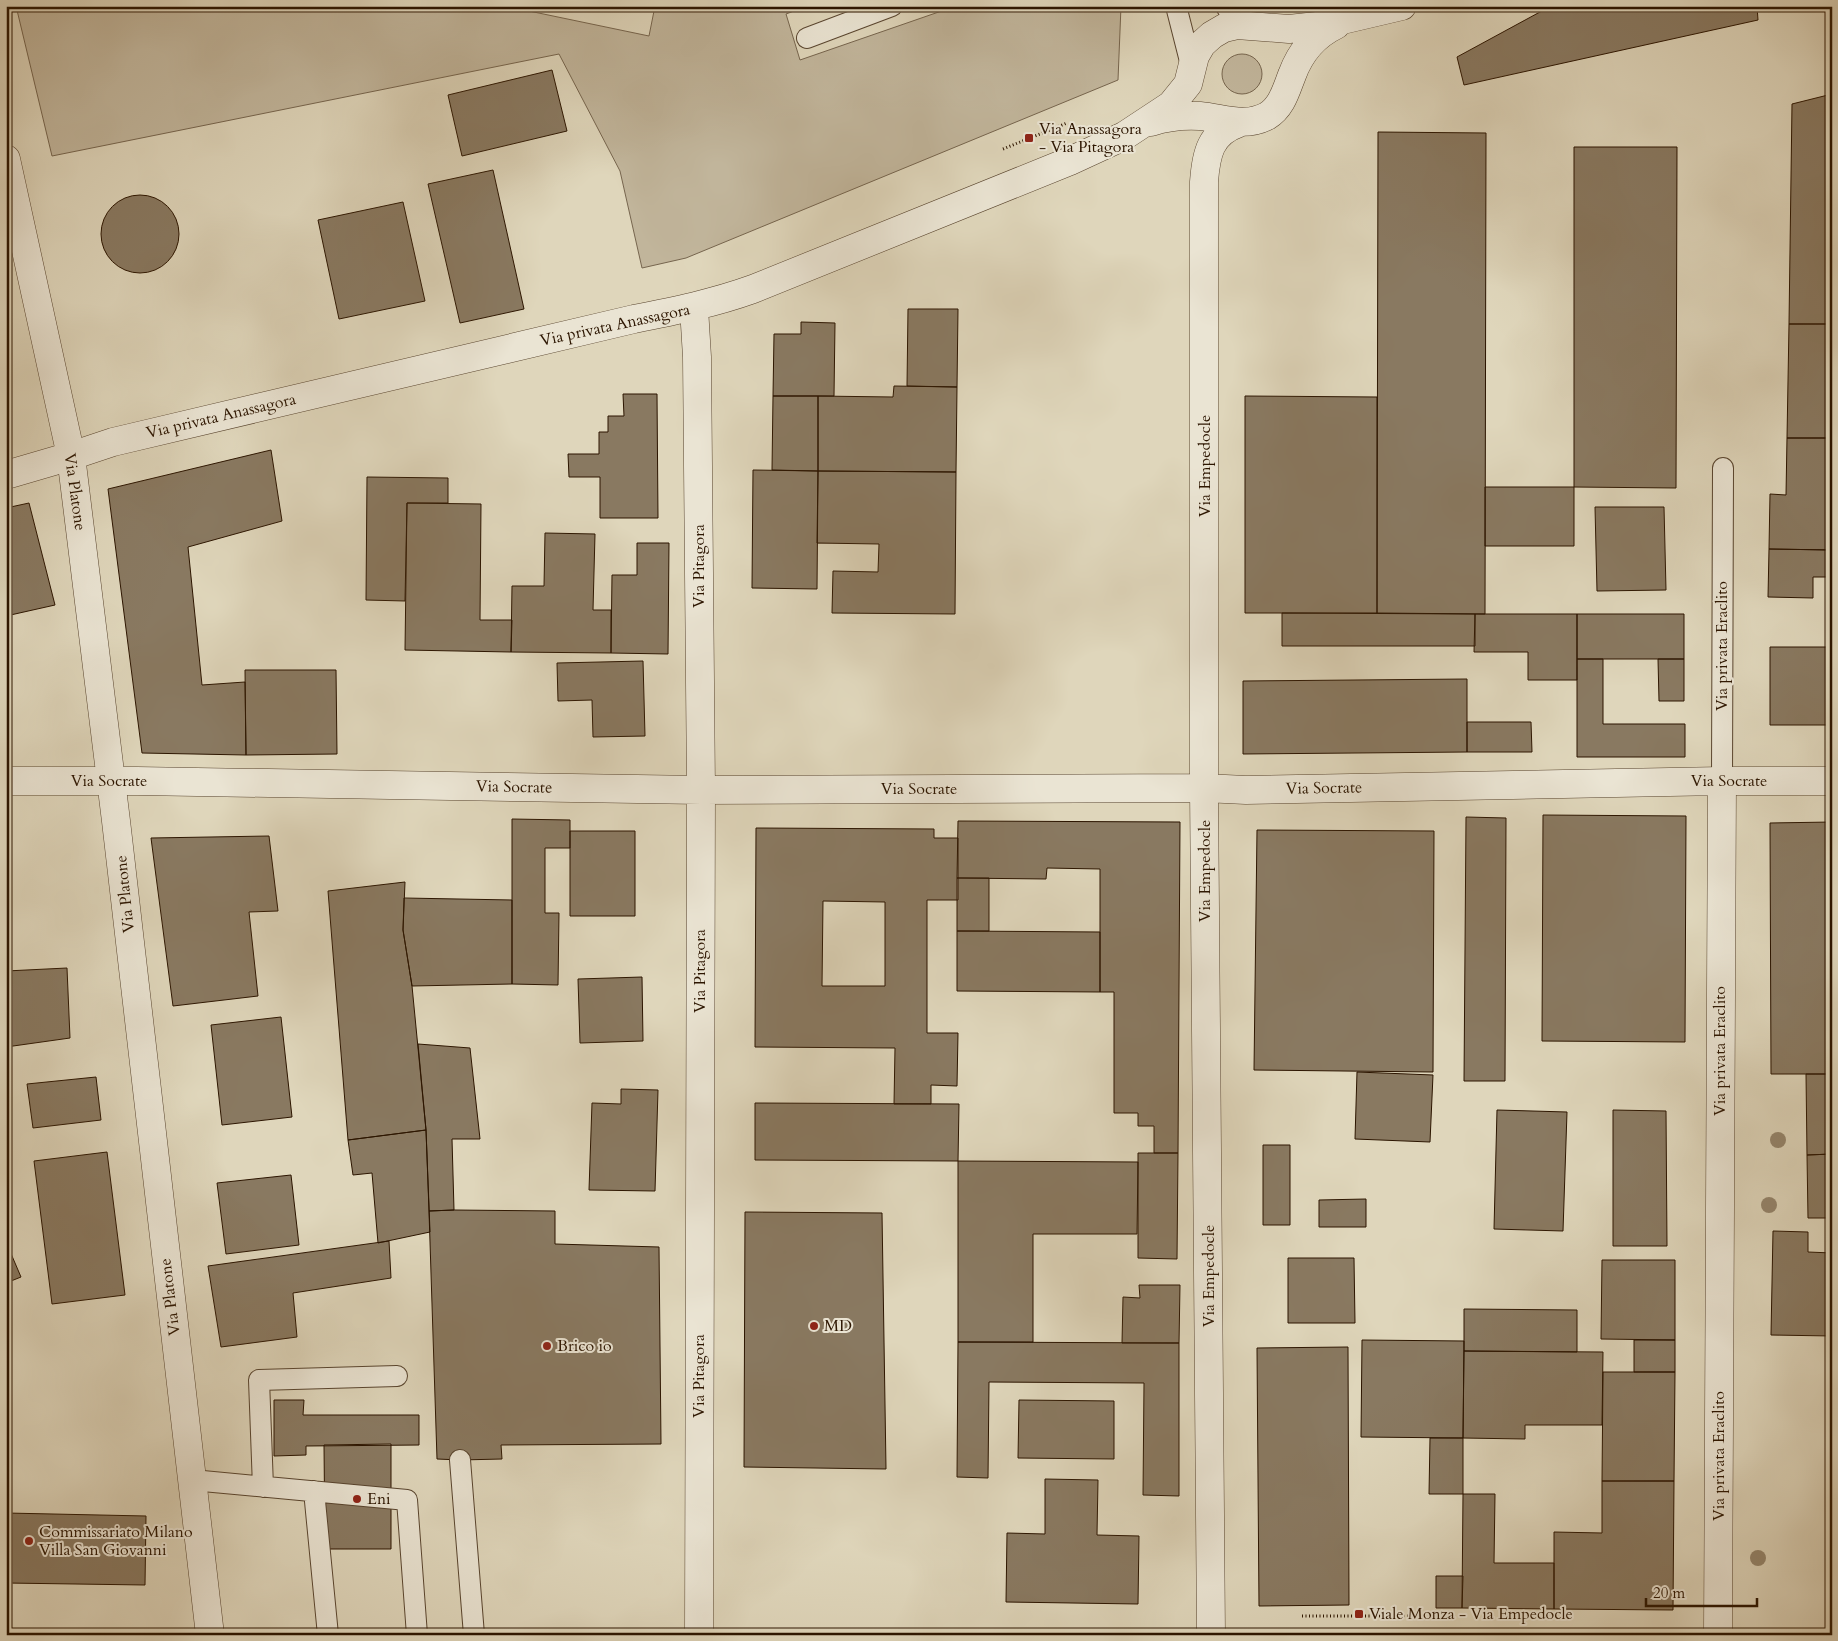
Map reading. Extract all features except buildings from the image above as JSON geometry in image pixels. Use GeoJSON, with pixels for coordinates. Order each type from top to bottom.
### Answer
{"type":"FeatureCollection","features":[{"type":"Feature","properties":{"kind":"street","name":"Via privata Anassagora"},"geometry":{"type":"LineString","coordinates":[[1138,128],[1171,105],[1188,84],[1195,56],[1202,44],[1224,28],[1237,25],[1289,29],[1344,21],[1402,6]]}},
{"type":"Feature","properties":{"kind":"street","name":"Via privata Anassagora"},"geometry":{"type":"LineString","coordinates":[[6,475],[132,437],[634,319],[694,308],[721,300],[771,282],[1070,161],[1153,121],[1176,117],[1200,116],[1232,122],[1254,121],[1268,115],[1279,105],[1286,93],[1292,74],[1309,44],[1332,27],[1344,21]]}},
{"type":"Feature","properties":{"kind":"street","name":"Via privata Anassagora"},"geometry":{"type":"LineString","coordinates":[[1252,26],[1271,36],[1285,52],[1289,65],[1290,79],[1286,93]]}},
{"type":"Feature","properties":{"kind":"street"},"geometry":{"type":"LineString","coordinates":[[1192,70],[1194,87],[1200,101],[1211,113],[1232,122]]}},
{"type":"Feature","properties":{"kind":"street","name":"Via Empedocle"},"geometry":{"type":"LineString","coordinates":[[1211,1635],[1204,788],[1204,182],[1208,151],[1214,141],[1232,122]]}},
{"type":"Feature","properties":{"kind":"street","name":"Via Platone"},"geometry":{"type":"LineString","coordinates":[[6,159],[71,456],[112,781],[210,1635]]}},
{"type":"Feature","properties":{"kind":"street","name":"Via Pitagora"},"geometry":{"type":"LineString","coordinates":[[694,308],[697,357],[701,790],[699,1635]]}},
{"type":"Feature","properties":{"kind":"street","name":"Via Socrate"},"geometry":{"type":"LineString","coordinates":[[6,781],[701,790],[1266,789],[1722,781],[1832,781]]}},
{"type":"Feature","properties":{"kind":"street","name":"Via privata Eraclito"},"geometry":{"type":"LineString","coordinates":[[1718,1635],[1722,781]]}},
{"type":"Feature","properties":{"kind":"lane"},"geometry":{"type":"LineString","coordinates":[[807,38],[892,6]]}},
{"type":"Feature","properties":{"kind":"lane"},"geometry":{"type":"LineString","coordinates":[[1176,6],[1192,70]]}},
{"type":"Feature","properties":{"kind":"lane","name":"Via privata Anassagora"},"geometry":{"type":"LineString","coordinates":[[1226,6],[1229,11],[1252,26]]}},
{"type":"Feature","properties":{"kind":"lane","name":"Via privata Eraclito"},"geometry":{"type":"LineString","coordinates":[[1722,781],[1723,468]]}},
{"type":"Feature","properties":{"kind":"lane"},"geometry":{"type":"LineString","coordinates":[[263,1487],[259,1380],[397,1376]]}},
{"type":"Feature","properties":{"kind":"lane"},"geometry":{"type":"LineString","coordinates":[[460,1460],[474,1635]]}},
{"type":"Feature","properties":{"kind":"lane"},"geometry":{"type":"LineString","coordinates":[[192,1480],[407,1500],[417,1635]]}},
{"type":"Feature","properties":{"kind":"lane"},"geometry":{"type":"LineString","coordinates":[[314,1491],[328,1635]]}},
{"type":"Feature","properties":{"kind":"path"},"geometry":{"type":"LineString","coordinates":[[1003,149],[1072,121]]}},
{"type":"Feature","properties":{"kind":"path"},"geometry":{"type":"LineString","coordinates":[[1302,1616],[1414,1616]]}},
{"type":"Feature","properties":{"kind":"shaded area"},"geometry":{"type":"Polygon","coordinates":[[[16,6],[505,6],[649,36],[655,6],[807,6],[786,14],[800,60],[956,6],[1121,6],[1118,80],[686,258],[642,268],[620,171],[559,54],[52,156],[16,6]]]}},
{"type":"Feature","properties":{"kind":"shaded area"},"geometry":{"type":"Polygon","coordinates":[[[1242,54],[1256,60],[1262,74],[1256,88],[1242,94],[1228,88],[1222,74],[1228,60],[1242,54]]]}},
{"type":"Feature","properties":{"kind":"place","name":"Via Anassagora - Via Pitagora"},"geometry":{"type":"Point","coordinates":[1029,138]}},
{"type":"Feature","properties":{"kind":"place","name":"MD"},"geometry":{"type":"Point","coordinates":[814,1326]}},
{"type":"Feature","properties":{"kind":"place","name":"Brico io"},"geometry":{"type":"Point","coordinates":[547,1346]}},
{"type":"Feature","properties":{"kind":"place","name":"Eni"},"geometry":{"type":"Point","coordinates":[357,1499]}},
{"type":"Feature","properties":{"kind":"place","name":"Commissariato Milano Villa San Giovanni"},"geometry":{"type":"Point","coordinates":[29,1541]}},
{"type":"Feature","properties":{"kind":"place","name":"Viale Monza - Via Empedocle"},"geometry":{"type":"Point","coordinates":[1359,1614]}}]}
